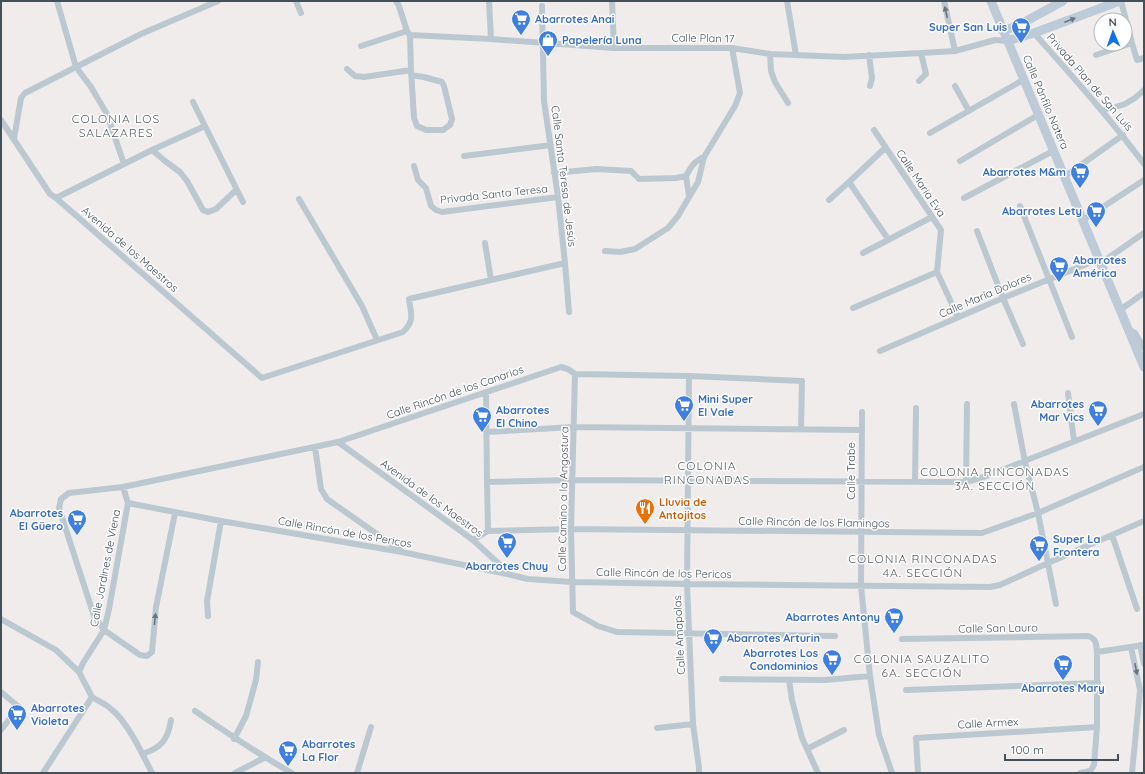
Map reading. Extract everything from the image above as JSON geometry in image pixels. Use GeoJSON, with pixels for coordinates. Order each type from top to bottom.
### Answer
{"type":"FeatureCollection","features":[{"type":"Feature","properties":{"kind":"main road","name":"Calle Pánfilo Natera"},"geometry":{"type":"LineString","coordinates":[[991,1],[1128,330],[1143,358]]}},
{"type":"Feature","properties":{"kind":"main road"},"geometry":{"type":"LineString","coordinates":[[1003,31],[1018,25],[1063,1]]}},
{"type":"Feature","properties":{"kind":"main road"},"geometry":{"type":"LineString","coordinates":[[1007,41],[1034,33],[1121,1]]}},
{"type":"Feature","properties":{"kind":"main road"},"geometry":{"type":"LineString","coordinates":[[1018,25],[1023,36]]}},
{"type":"Feature","properties":{"kind":"street"},"geometry":{"type":"LineString","coordinates":[[58,1],[76,67],[91,87],[107,114],[124,164]]}},
{"type":"Feature","properties":{"kind":"street"},"geometry":{"type":"LineString","coordinates":[[14,139],[21,98],[25,93],[141,34],[218,1]]}},
{"type":"Feature","properties":{"kind":"street"},"geometry":{"type":"LineString","coordinates":[[296,1],[301,13]]}},
{"type":"Feature","properties":{"kind":"street"},"geometry":{"type":"LineString","coordinates":[[347,69],[355,76],[364,77],[411,72],[442,82],[452,119],[450,125],[443,130],[426,130],[417,126],[414,118],[411,72],[408,33],[396,1]]}},
{"type":"Feature","properties":{"kind":"street"},"geometry":{"type":"LineString","coordinates":[[490,1],[491,39]]}},
{"type":"Feature","properties":{"kind":"street"},"geometry":{"type":"LineString","coordinates":[[612,1],[614,48]]}},
{"type":"Feature","properties":{"kind":"street"},"geometry":{"type":"LineString","coordinates":[[787,1],[796,55]]}},
{"type":"Feature","properties":{"kind":"street"},"geometry":{"type":"LineString","coordinates":[[944,1],[955,50]]}},
{"type":"Feature","properties":{"kind":"street"},"geometry":{"type":"LineString","coordinates":[[1121,1],[1124,12]]}},
{"type":"Feature","properties":{"kind":"street","name":"Calle Santa Teresa de Jesús"},"geometry":{"type":"LineString","coordinates":[[542,6],[544,101],[558,197],[569,312]]}},
{"type":"Feature","properties":{"kind":"street"},"geometry":{"type":"LineString","coordinates":[[995,40],[1003,31]]}},
{"type":"Feature","properties":{"kind":"street"},"geometry":{"type":"LineString","coordinates":[[360,46],[408,33]]}},
{"type":"Feature","properties":{"kind":"street","name":"Calle Plan 17"},"geometry":{"type":"LineString","coordinates":[[408,33],[614,48],[732,48],[770,54],[844,57],[955,50],[995,40],[1007,41]]}},
{"type":"Feature","properties":{"kind":"street","name":"Privada Plan de San Luis"},"geometry":{"type":"LineString","coordinates":[[1034,33],[1123,135],[1144,164]]}},
{"type":"Feature","properties":{"kind":"street"},"geometry":{"type":"LineString","coordinates":[[1133,46],[1137,60],[1144,58]]}},
{"type":"Feature","properties":{"kind":"street"},"geometry":{"type":"LineString","coordinates":[[605,251],[620,252],[635,249],[668,228],[678,216],[698,182],[704,157],[735,106],[740,93],[732,48]]}},
{"type":"Feature","properties":{"kind":"street"},"geometry":{"type":"LineString","coordinates":[[1096,55],[1105,52]]}},
{"type":"Feature","properties":{"kind":"street"},"geometry":{"type":"LineString","coordinates":[[919,81],[926,74],[921,53]]}},
{"type":"Feature","properties":{"kind":"street"},"geometry":{"type":"LineString","coordinates":[[770,54],[771,71],[775,82],[788,103]]}},
{"type":"Feature","properties":{"kind":"street"},"geometry":{"type":"LineString","coordinates":[[869,55],[872,78],[870,86]]}},
{"type":"Feature","properties":{"kind":"street"},"geometry":{"type":"LineString","coordinates":[[930,133],[1024,80]]}},
{"type":"Feature","properties":{"kind":"street"},"geometry":{"type":"LineString","coordinates":[[955,86],[969,111]]}},
{"type":"Feature","properties":{"kind":"street"},"geometry":{"type":"LineString","coordinates":[[1102,111],[1125,104],[1144,90]]}},
{"type":"Feature","properties":{"kind":"street"},"geometry":{"type":"LineString","coordinates":[[193,102],[243,202]]}},
{"type":"Feature","properties":{"kind":"street"},"geometry":{"type":"LineString","coordinates":[[960,161],[1038,114]]}},
{"type":"Feature","properties":{"kind":"street","name":"Avenida de los Maestros"},"geometry":{"type":"LineString","coordinates":[[1,120],[50,194],[262,378],[377,340]]}},
{"type":"Feature","properties":{"kind":"street"},"geometry":{"type":"LineString","coordinates":[[56,198],[152,150],[205,126]]}},
{"type":"Feature","properties":{"kind":"street","name":"Calle María Eva"},"geometry":{"type":"LineString","coordinates":[[874,130],[941,230],[937,272]]}},
{"type":"Feature","properties":{"kind":"street"},"geometry":{"type":"LineString","coordinates":[[1064,177],[1123,135]]}},
{"type":"Feature","properties":{"kind":"street"},"geometry":{"type":"LineString","coordinates":[[464,156],[551,144]]}},
{"type":"Feature","properties":{"kind":"street"},"geometry":{"type":"LineString","coordinates":[[829,200],[885,148]]}},
{"type":"Feature","properties":{"kind":"street"},"geometry":{"type":"LineString","coordinates":[[152,150],[180,172],[187,181],[203,210],[208,212],[216,209],[236,190]]}},
{"type":"Feature","properties":{"kind":"street"},"geometry":{"type":"LineString","coordinates":[[964,198],[1053,151]]}},
{"type":"Feature","properties":{"kind":"street"},"geometry":{"type":"LineString","coordinates":[[690,196],[686,176],[696,160],[704,157]]}},
{"type":"Feature","properties":{"kind":"street","name":"Privada Santa Teresa"},"geometry":{"type":"LineString","coordinates":[[414,166],[418,180],[426,188],[431,206],[442,212],[558,197]]}},
{"type":"Feature","properties":{"kind":"street"},"geometry":{"type":"LineString","coordinates":[[554,173],[597,169],[631,171],[639,178],[676,178],[686,176]]}},
{"type":"Feature","properties":{"kind":"street"},"geometry":{"type":"LineString","coordinates":[[1083,220],[1144,180]]}},
{"type":"Feature","properties":{"kind":"street"},"geometry":{"type":"LineString","coordinates":[[849,182],[888,239]]}},
{"type":"Feature","properties":{"kind":"street"},"geometry":{"type":"LineString","coordinates":[[299,199],[362,306],[377,340],[403,332],[409,326],[412,319],[409,299],[565,263]]}},
{"type":"Feature","properties":{"kind":"street"},"geometry":{"type":"LineString","coordinates":[[1020,206],[1048,280],[1072,337]]}},
{"type":"Feature","properties":{"kind":"street"},"geometry":{"type":"LineString","coordinates":[[863,253],[932,217]]}},
{"type":"Feature","properties":{"kind":"street"},"geometry":{"type":"LineString","coordinates":[[977,231],[1002,298],[1023,344]]}},
{"type":"Feature","properties":{"kind":"street","name":"Calle María Dolores"},"geometry":{"type":"LineString","coordinates":[[880,351],[1002,298],[1100,261],[1144,233]]}},
{"type":"Feature","properties":{"kind":"street"},"geometry":{"type":"LineString","coordinates":[[485,243],[491,280]]}},
{"type":"Feature","properties":{"kind":"street"},"geometry":{"type":"LineString","coordinates":[[853,308],[937,272],[958,317]]}},
{"type":"Feature","properties":{"kind":"street"},"geometry":{"type":"LineString","coordinates":[[1120,310],[1144,293]]}},
{"type":"Feature","properties":{"kind":"street","name":"Calle Rincón de los Canarios"},"geometry":{"type":"LineString","coordinates":[[104,630],[94,616],[59,508],[61,499],[69,493],[123,487],[338,442],[561,367],[568,369],[575,374],[689,376],[802,381],[801,429]]}},
{"type":"Feature","properties":{"kind":"street","name":"Calle Camino a la Angostura"},"geometry":{"type":"LineString","coordinates":[[575,374],[571,530],[573,612],[598,626],[617,632],[689,634]]}},
{"type":"Feature","properties":{"kind":"street","name":"Calle Amapolas"},"geometry":{"type":"LineString","coordinates":[[689,376],[687,584],[693,724],[699,773]]}},
{"type":"Feature","properties":{"kind":"street"},"geometry":{"type":"LineString","coordinates":[[473,540],[488,531],[486,392]]}},
{"type":"Feature","properties":{"kind":"street"},"geometry":{"type":"LineString","coordinates":[[1068,392],[1074,441]]}},
{"type":"Feature","properties":{"kind":"street"},"geometry":{"type":"LineString","coordinates":[[966,482],[967,404]]}},
{"type":"Feature","properties":{"kind":"street"},"geometry":{"type":"LineString","coordinates":[[1014,404],[1025,462],[1038,512],[1056,604]]}},
{"type":"Feature","properties":{"kind":"street"},"geometry":{"type":"LineString","coordinates":[[915,481],[916,408]]}},
{"type":"Feature","properties":{"kind":"street","name":"Calle Trabe"},"geometry":{"type":"LineString","coordinates":[[862,412],[861,586],[870,676],[879,735],[892,773]]}},
{"type":"Feature","properties":{"kind":"street"},"geometry":{"type":"LineString","coordinates":[[487,482],[573,480],[966,482],[1025,462],[1144,414]]}},
{"type":"Feature","properties":{"kind":"street"},"geometry":{"type":"LineString","coordinates":[[487,432],[574,427],[862,430]]}},
{"type":"Feature","properties":{"kind":"street","name":"Avenida de los Maestros"},"geometry":{"type":"LineString","coordinates":[[338,442],[473,540],[511,574]]}},
{"type":"Feature","properties":{"kind":"street"},"geometry":{"type":"LineString","coordinates":[[315,447],[321,489],[327,499],[402,552]]}},
{"type":"Feature","properties":{"kind":"street","name":"Calle Rincón de los Flamingos"},"geometry":{"type":"LineString","coordinates":[[488,531],[687,530],[982,533],[1038,512],[1144,467]]}},
{"type":"Feature","properties":{"kind":"street","name":"Calle Jardines de Viena"},"geometry":{"type":"LineString","coordinates":[[79,672],[104,630],[109,609],[128,503],[123,487]]}},
{"type":"Feature","properties":{"kind":"street","name":"Calle Rincón de los Pericos"},"geometry":{"type":"LineString","coordinates":[[128,503],[175,513],[402,552],[511,574],[528,579],[572,582],[990,587],[1000,585],[1048,562],[1144,521]]}},
{"type":"Feature","properties":{"kind":"street"},"geometry":{"type":"LineString","coordinates":[[104,630],[140,656],[147,656],[152,652],[156,607],[175,513]]}},
{"type":"Feature","properties":{"kind":"street"},"geometry":{"type":"LineString","coordinates":[[208,616],[207,602],[221,521]]}},
{"type":"Feature","properties":{"kind":"street"},"geometry":{"type":"LineString","coordinates":[[1112,535],[1137,609]]}},
{"type":"Feature","properties":{"kind":"street"},"geometry":{"type":"LineString","coordinates":[[1,619],[56,650],[79,672],[92,697],[111,709],[122,720],[152,773]]}},
{"type":"Feature","properties":{"kind":"street"},"geometry":{"type":"LineString","coordinates":[[689,634],[835,636]]}},
{"type":"Feature","properties":{"kind":"street","name":"Calle San Lauro"},"geometry":{"type":"LineString","coordinates":[[902,639],[1088,636],[1093,638],[1096,642],[1097,652]]}},
{"type":"Feature","properties":{"kind":"street"},"geometry":{"type":"LineString","coordinates":[[1080,773],[1091,770],[1094,765],[1098,727],[1097,652],[1142,645],[1144,664]]}},
{"type":"Feature","properties":{"kind":"street"},"geometry":{"type":"LineString","coordinates":[[1131,647],[1142,690],[1132,773]]}},
{"type":"Feature","properties":{"kind":"street"},"geometry":{"type":"LineString","coordinates":[[234,739],[246,716],[256,680],[258,662]]}},
{"type":"Feature","properties":{"kind":"street"},"geometry":{"type":"LineString","coordinates":[[722,679],[825,680],[870,676]]}},
{"type":"Feature","properties":{"kind":"street"},"geometry":{"type":"LineString","coordinates":[[789,680],[792,700],[802,738],[818,773]]}},
{"type":"Feature","properties":{"kind":"street"},"geometry":{"type":"LineString","coordinates":[[906,690],[1098,683]]}},
{"type":"Feature","properties":{"kind":"street"},"geometry":{"type":"LineString","coordinates":[[1,692],[19,707],[1,730]]}},
{"type":"Feature","properties":{"kind":"street"},"geometry":{"type":"LineString","coordinates":[[43,773],[92,697]]}},
{"type":"Feature","properties":{"kind":"street"},"geometry":{"type":"LineString","coordinates":[[195,711],[234,739],[264,758],[292,773]]}},
{"type":"Feature","properties":{"kind":"street"},"geometry":{"type":"LineString","coordinates":[[142,754],[153,751],[164,742],[170,729],[171,720]]}},
{"type":"Feature","properties":{"kind":"street"},"geometry":{"type":"LineString","coordinates":[[657,728],[693,724]]}},
{"type":"Feature","properties":{"kind":"street","name":"Calle Armex"},"geometry":{"type":"LineString","coordinates":[[918,773],[916,738],[1098,727]]}},
{"type":"Feature","properties":{"kind":"street"},"geometry":{"type":"LineString","coordinates":[[358,773],[371,728]]}},
{"type":"Feature","properties":{"kind":"street"},"geometry":{"type":"LineString","coordinates":[[807,749],[844,730]]}},
{"type":"Feature","properties":{"kind":"street"},"geometry":{"type":"LineString","coordinates":[[235,773],[264,758]]}},
{"type":"Feature","properties":{"kind":"place","name":"Abarrotes Anai"},"geometry":{"type":"Point","coordinates":[521,36]}},
{"type":"Feature","properties":{"kind":"place","name":"Super San Luis"},"geometry":{"type":"Point","coordinates":[1021,44]}},
{"type":"Feature","properties":{"kind":"place","name":"Papelería Luna"},"geometry":{"type":"Point","coordinates":[548,57]}},
{"type":"Feature","properties":{"kind":"place","name":"Abarrotes M&m"},"geometry":{"type":"Point","coordinates":[1080,189]}},
{"type":"Feature","properties":{"kind":"place","name":"Abarrotes Lety"},"geometry":{"type":"Point","coordinates":[1096,228]}},
{"type":"Feature","properties":{"kind":"place","name":"Abarrotes América"},"geometry":{"type":"Point","coordinates":[1059,283]}},
{"type":"Feature","properties":{"kind":"place","name":"Mini Super El Vale"},"geometry":{"type":"Point","coordinates":[684,422]}},
{"type":"Feature","properties":{"kind":"place","name":"Abarrotes Mar Vics"},"geometry":{"type":"Point","coordinates":[1098,427]}},
{"type":"Feature","properties":{"kind":"place","name":"Abarrotes El Chino"},"geometry":{"type":"Point","coordinates":[482,433]}},
{"type":"Feature","properties":{"kind":"place","name":"Lluvia de Antojitos"},"geometry":{"type":"Point","coordinates":[645,525]}},
{"type":"Feature","properties":{"kind":"place","name":"Abarrotes El Güero"},"geometry":{"type":"Point","coordinates":[77,536]}},
{"type":"Feature","properties":{"kind":"place","name":"Abarrotes Chuy"},"geometry":{"type":"Point","coordinates":[507,559]}},
{"type":"Feature","properties":{"kind":"place","name":"Super La Frontera"},"geometry":{"type":"Point","coordinates":[1039,562]}},
{"type":"Feature","properties":{"kind":"place","name":"Abarrotes Antony"},"geometry":{"type":"Point","coordinates":[894,634]}},
{"type":"Feature","properties":{"kind":"place","name":"Abarrotes Arturin"},"geometry":{"type":"Point","coordinates":[713,655]}},
{"type":"Feature","properties":{"kind":"place","name":"Abarrotes Los Condominios"},"geometry":{"type":"Point","coordinates":[832,676]}},
{"type":"Feature","properties":{"kind":"place","name":"Abarrotes Mary"},"geometry":{"type":"Point","coordinates":[1063,681]}},
{"type":"Feature","properties":{"kind":"place","name":"Abarrotes Violeta"},"geometry":{"type":"Point","coordinates":[17,731]}},
{"type":"Feature","properties":{"kind":"place","name":"Abarrotes La Flor"},"geometry":{"type":"Point","coordinates":[288,767]}},
{"type":"Feature","properties":{"kind":"district","name":"COLONIA LOS SALAZARES"},"geometry":{"type":"Point","coordinates":[116,125]}},
{"type":"Feature","properties":{"kind":"district","name":"COLONIA RINCONADAS"},"geometry":{"type":"Point","coordinates":[707,472]}},
{"type":"Feature","properties":{"kind":"district","name":"COLONIA RINCONADAS 3A. SECCIÓN"},"geometry":{"type":"Point","coordinates":[995,478]}},
{"type":"Feature","properties":{"kind":"district","name":"COLONIA RINCONADAS 4A. SECCIÓN"},"geometry":{"type":"Point","coordinates":[923,565]}},
{"type":"Feature","properties":{"kind":"district","name":"COLONIA SAUZALITO 6A. SECCIÓN"},"geometry":{"type":"Point","coordinates":[922,665]}}]}
